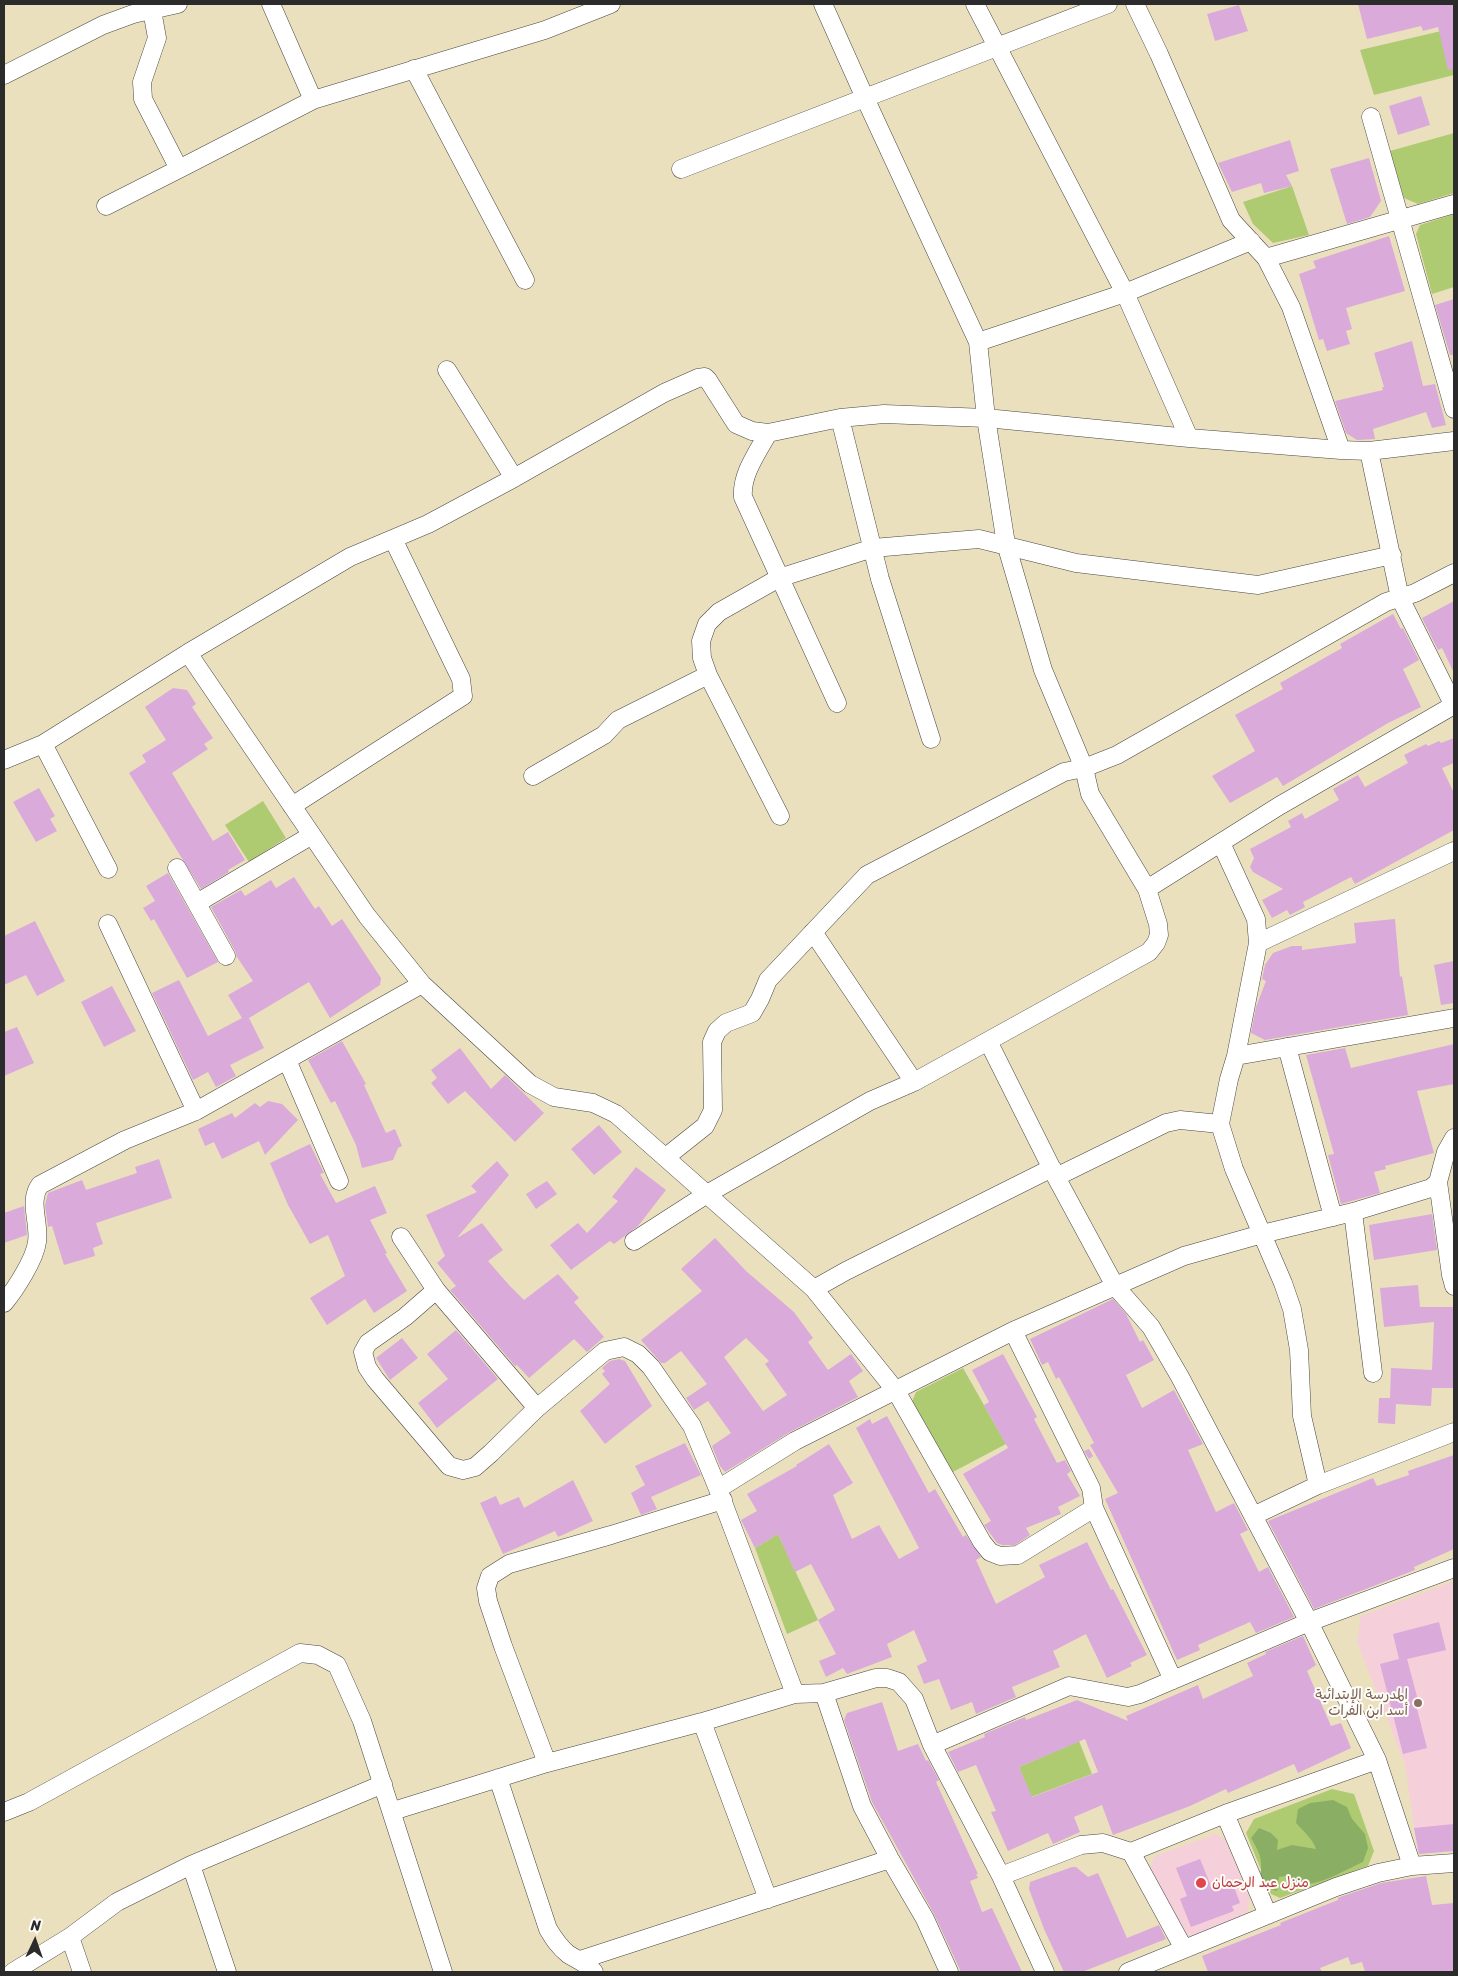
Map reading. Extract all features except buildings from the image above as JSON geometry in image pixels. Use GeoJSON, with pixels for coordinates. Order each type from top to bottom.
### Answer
{"type":"FeatureCollection","features":[{"type":"Feature","properties":{"kind":"street"},"geometry":{"type":"LineString","coordinates":[[4,75],[103,25],[150,7],[178,4]]}},
{"type":"Feature","properties":{"kind":"street"},"geometry":{"type":"LineString","coordinates":[[271,4],[313,100]]}},
{"type":"Feature","properties":{"kind":"street"},"geometry":{"type":"LineString","coordinates":[[106,206],[313,100],[545,30],[611,4]]}},
{"type":"Feature","properties":{"kind":"street"},"geometry":{"type":"LineString","coordinates":[[634,1241],[706,1194],[870,1101],[914,1082],[1149,952],[1159,935],[1158,924],[1147,889],[1090,794],[1084,768],[1043,670],[1006,544],[986,418],[978,342],[823,4]]}},
{"type":"Feature","properties":{"kind":"street"},"geometry":{"type":"LineString","coordinates":[[974,4],[1125,293],[1189,438]]}},
{"type":"Feature","properties":{"kind":"street"},"geometry":{"type":"LineString","coordinates":[[681,169],[1108,4]]}},
{"type":"Feature","properties":{"kind":"street"},"geometry":{"type":"LineString","coordinates":[[1135,4],[1159,54],[1231,220],[1266,258],[1291,307],[1342,450]]}},
{"type":"Feature","properties":{"kind":"street"},"geometry":{"type":"LineString","coordinates":[[150,7],[157,38],[142,82],[143,99],[179,170]]}},
{"type":"Feature","properties":{"kind":"street"},"geometry":{"type":"LineString","coordinates":[[414,69],[525,280]]}},
{"type":"Feature","properties":{"kind":"street"},"geometry":{"type":"LineString","coordinates":[[1371,117],[1454,410]]}},
{"type":"Feature","properties":{"kind":"street"},"geometry":{"type":"LineString","coordinates":[[1266,258],[1454,204]]}},
{"type":"Feature","properties":{"kind":"street"},"geometry":{"type":"LineString","coordinates":[[978,342],[1125,293],[1252,241]]}},
{"type":"Feature","properties":{"kind":"street"},"geometry":{"type":"LineString","coordinates":[[447,370],[514,478]]}},
{"type":"Feature","properties":{"kind":"street"},"geometry":{"type":"LineString","coordinates":[[4,760],[43,744],[188,653],[350,556],[428,524],[514,478],[664,393],[698,378],[705,377],[708,380],[736,424],[752,431],[768,433],[840,418],[884,414],[986,418],[1189,438],[1369,452],[1454,441]]}},
{"type":"Feature","properties":{"kind":"street"},"geometry":{"type":"LineString","coordinates":[[840,418],[880,579],[932,739]]}},
{"type":"Feature","properties":{"kind":"street"},"geometry":{"type":"LineString","coordinates":[[768,433],[745,477],[742,488],[743,497],[837,703]]}},
{"type":"Feature","properties":{"kind":"street"},"geometry":{"type":"LineString","coordinates":[[1147,889],[1352,763],[1454,706],[1400,598],[1369,452]]}},
{"type":"Feature","properties":{"kind":"street"},"geometry":{"type":"LineString","coordinates":[[292,806],[463,696],[461,679],[393,538]]}},
{"type":"Feature","properties":{"kind":"street"},"geometry":{"type":"LineString","coordinates":[[780,816],[708,676],[702,658],[701,641],[707,624],[719,612],[779,578],[872,548],[979,539],[1006,544],[1076,563],[1258,585],[1392,556]]}},
{"type":"Feature","properties":{"kind":"street"},"geometry":{"type":"LineString","coordinates":[[666,1157],[705,1126],[713,1110],[712,1042],[717,1031],[726,1023],[752,1013],[768,980],[867,875],[1064,772],[1084,768],[1117,755],[1386,602],[1415,593],[1454,574]]}},
{"type":"Feature","properties":{"kind":"street"},"geometry":{"type":"LineString","coordinates":[[188,653],[367,916],[422,984],[530,1084],[554,1097],[593,1103],[616,1114],[814,1289],[896,1391],[982,1542],[990,1552],[1000,1556],[1018,1554],[1094,1508]]}},
{"type":"Feature","properties":{"kind":"street"},"geometry":{"type":"LineString","coordinates":[[533,776],[604,735],[618,720],[708,676]]}},
{"type":"Feature","properties":{"kind":"street"},"geometry":{"type":"LineString","coordinates":[[43,744],[108,869]]}},
{"type":"Feature","properties":{"kind":"street"},"geometry":{"type":"LineString","coordinates":[[197,903],[312,835]]}},
{"type":"Feature","properties":{"kind":"street"},"geometry":{"type":"LineString","coordinates":[[1221,843],[1256,919],[1258,943],[1236,1056],[1220,1124],[1234,1169],[1283,1283],[1294,1318],[1299,1350],[1302,1416],[1318,1485]]}},
{"type":"Feature","properties":{"kind":"street"},"geometry":{"type":"LineString","coordinates":[[1258,943],[1454,851]]}},
{"type":"Feature","properties":{"kind":"street"},"geometry":{"type":"LineString","coordinates":[[177,868],[226,956]]}},
{"type":"Feature","properties":{"kind":"street"},"geometry":{"type":"LineString","coordinates":[[108,924],[196,1111]]}},
{"type":"Feature","properties":{"kind":"street"},"geometry":{"type":"LineString","coordinates":[[813,932],[914,1082]]}},
{"type":"Feature","properties":{"kind":"street"},"geometry":{"type":"LineString","coordinates":[[4,1303],[14,1290],[37,1242],[35,1191],[40,1185],[125,1140],[196,1111],[422,984]]}},
{"type":"Feature","properties":{"kind":"street"},"geometry":{"type":"LineString","coordinates":[[1236,1056],[1454,1018]]}},
{"type":"Feature","properties":{"kind":"street"},"geometry":{"type":"LineString","coordinates":[[988,1041],[1054,1172],[1115,1286],[1151,1327],[1180,1377],[1309,1622],[1377,1760],[1412,1866]]}},
{"type":"Feature","properties":{"kind":"street"},"geometry":{"type":"LineString","coordinates":[[1287,1047],[1333,1217]]}},
{"type":"Feature","properties":{"kind":"street"},"geometry":{"type":"LineString","coordinates":[[287,1060],[339,1181]]}},
{"type":"Feature","properties":{"kind":"street"},"geometry":{"type":"LineString","coordinates":[[814,1289],[846,1271],[1054,1172],[1166,1123],[1180,1120],[1220,1124]]}},
{"type":"Feature","properties":{"kind":"street"},"geometry":{"type":"LineString","coordinates":[[1454,1138],[1446,1152],[1438,1182],[1454,1286]]}},
{"type":"Feature","properties":{"kind":"street"},"geometry":{"type":"LineString","coordinates":[[548,1762],[503,1646],[488,1601],[486,1588],[490,1576],[509,1564],[602,1538],[720,1494],[795,1441],[1013,1331],[1184,1256],[1262,1234],[1353,1212],[1431,1188],[1438,1182]]}},
{"type":"Feature","properties":{"kind":"street"},"geometry":{"type":"LineString","coordinates":[[1353,1212],[1373,1373]]}},
{"type":"Feature","properties":{"kind":"street"},"geometry":{"type":"LineString","coordinates":[[401,1237],[436,1290],[537,1408]]}},
{"type":"Feature","properties":{"kind":"street"},"geometry":{"type":"LineString","coordinates":[[436,1290],[405,1317],[368,1344],[364,1352],[367,1367],[375,1379],[449,1466],[463,1470],[474,1466],[491,1453],[537,1408],[606,1351],[624,1348],[638,1354],[651,1367],[692,1426],[720,1494],[794,1694]]}},
{"type":"Feature","properties":{"kind":"street"},"geometry":{"type":"LineString","coordinates":[[1013,1331],[1091,1488],[1094,1508],[1173,1680]]}},
{"type":"Feature","properties":{"kind":"street"},"geometry":{"type":"LineString","coordinates":[[1253,1516],[1318,1485],[1454,1432]]}},
{"type":"Feature","properties":{"kind":"street"},"geometry":{"type":"LineString","coordinates":[[932,1745],[1069,1686],[1128,1697],[1140,1694],[1309,1622],[1454,1568]]}},
{"type":"Feature","properties":{"kind":"street"},"geometry":{"type":"LineString","coordinates":[[4,1812],[29,1802],[300,1653],[318,1655],[338,1665],[362,1721],[443,1972]]}},
{"type":"Feature","properties":{"kind":"street"},"geometry":{"type":"LineString","coordinates":[[392,1811],[548,1762],[702,1722],[794,1694],[824,1693],[876,1678],[899,1682],[914,1699],[932,1745],[1001,1876],[1046,1972]]}},
{"type":"Feature","properties":{"kind":"street"},"geometry":{"type":"LineString","coordinates":[[824,1693],[862,1806],[924,1919],[949,1972]]}},
{"type":"Feature","properties":{"kind":"street"},"geometry":{"type":"LineString","coordinates":[[702,1722],[768,1899]]}},
{"type":"Feature","properties":{"kind":"street"},"geometry":{"type":"LineString","coordinates":[[1001,1876],[1081,1845],[1103,1843],[1132,1852],[1225,1814],[1377,1760]]}},
{"type":"Feature","properties":{"kind":"street"},"geometry":{"type":"LineString","coordinates":[[498,1778],[548,1930],[558,1945],[594,1972]]}},
{"type":"Feature","properties":{"kind":"street"},"geometry":{"type":"LineString","coordinates":[[12,1972],[70,1937],[118,1902],[191,1865],[383,1784]]}},
{"type":"Feature","properties":{"kind":"street"},"geometry":{"type":"LineString","coordinates":[[1225,1814],[1268,1915]]}},
{"type":"Feature","properties":{"kind":"street"},"geometry":{"type":"LineString","coordinates":[[1132,1852],[1184,1949]]}},
{"type":"Feature","properties":{"kind":"street"},"geometry":{"type":"LineString","coordinates":[[580,1960],[890,1859]]}},
{"type":"Feature","properties":{"kind":"street"},"geometry":{"type":"LineString","coordinates":[[1128,1972],[1336,1887],[1378,1873],[1412,1866],[1454,1863]]}},
{"type":"Feature","properties":{"kind":"street"},"geometry":{"type":"LineString","coordinates":[[191,1865],[227,1972]]}},
{"type":"Feature","properties":{"kind":"street"},"geometry":{"type":"LineString","coordinates":[[70,1937],[82,1972]]}},
{"type":"Feature","properties":{"kind":"shaded area","name":"المدرسة الإبتدائية أسد ابن الفرات"},"geometry":{"type":"Polygon","coordinates":[[[1454,1581],[1454,1851],[1418,1854],[1405,1764],[1357,1642],[1361,1616],[1454,1581]]]}},
{"type":"Feature","properties":{"kind":"shaded area","name":"منزل عبد الرحمان"},"geometry":{"type":"Polygon","coordinates":[[[1216,1834],[1225,1839],[1250,1899],[1246,1915],[1192,1937],[1180,1929],[1150,1867],[1155,1856],[1216,1834]]]}},
{"type":"Feature","properties":{"kind":"green space"},"geometry":{"type":"Polygon","coordinates":[[[1454,28],[1454,75],[1374,95],[1360,50],[1454,28]]]}},
{"type":"Feature","properties":{"kind":"green space"},"geometry":{"type":"Polygon","coordinates":[[[1454,133],[1454,193],[1418,204],[1404,198],[1390,151],[1454,133]]]}},
{"type":"Feature","properties":{"kind":"green space"},"geometry":{"type":"Polygon","coordinates":[[[1292,186],[1309,235],[1273,243],[1253,224],[1243,202],[1292,186]]]}},
{"type":"Feature","properties":{"kind":"green space"},"geometry":{"type":"Polygon","coordinates":[[[1454,214],[1454,287],[1432,294],[1416,234],[1420,225],[1454,214]]]}},
{"type":"Feature","properties":{"kind":"green space"},"geometry":{"type":"Polygon","coordinates":[[[263,801],[286,838],[249,862],[225,825],[263,801]]]}},
{"type":"Feature","properties":{"kind":"green space"},"geometry":{"type":"Polygon","coordinates":[[[963,1368],[1006,1444],[951,1473],[911,1404],[916,1392],[963,1368]]]}},
{"type":"Feature","properties":{"kind":"green space"},"geometry":{"type":"Polygon","coordinates":[[[778,1534],[818,1620],[787,1634],[755,1548],[778,1534]]]}},
{"type":"Feature","properties":{"kind":"green space"},"geometry":{"type":"Polygon","coordinates":[[[1079,1741],[1092,1774],[1031,1797],[1019,1767],[1079,1741]]]}},
{"type":"Feature","properties":{"kind":"green space"},"geometry":{"type":"Polygon","coordinates":[[[1332,1789],[1354,1794],[1374,1851],[1368,1866],[1280,1898],[1271,1894],[1246,1833],[1254,1819],[1332,1789]]]}},
{"type":"Feature","properties":{"kind":"green space"},"geometry":{"type":"Polygon","coordinates":[[[1333,1800],[1347,1807],[1352,1819],[1365,1834],[1368,1848],[1363,1862],[1311,1884],[1292,1884],[1287,1876],[1279,1877],[1277,1891],[1264,1887],[1260,1859],[1251,1838],[1259,1828],[1271,1833],[1278,1840],[1277,1850],[1292,1845],[1316,1849],[1310,1838],[1296,1823],[1298,1809],[1310,1803],[1333,1800]]]}},
{"type":"Feature","properties":{"kind":"place","name":"المدرسة الإبتدائية أسد ابن الفرات"},"geometry":{"type":"Point","coordinates":[1418,1703]}},
{"type":"Feature","properties":{"kind":"place","name":"منزل عبد الرحمان"},"geometry":{"type":"Point","coordinates":[1201,1883]}}]}
